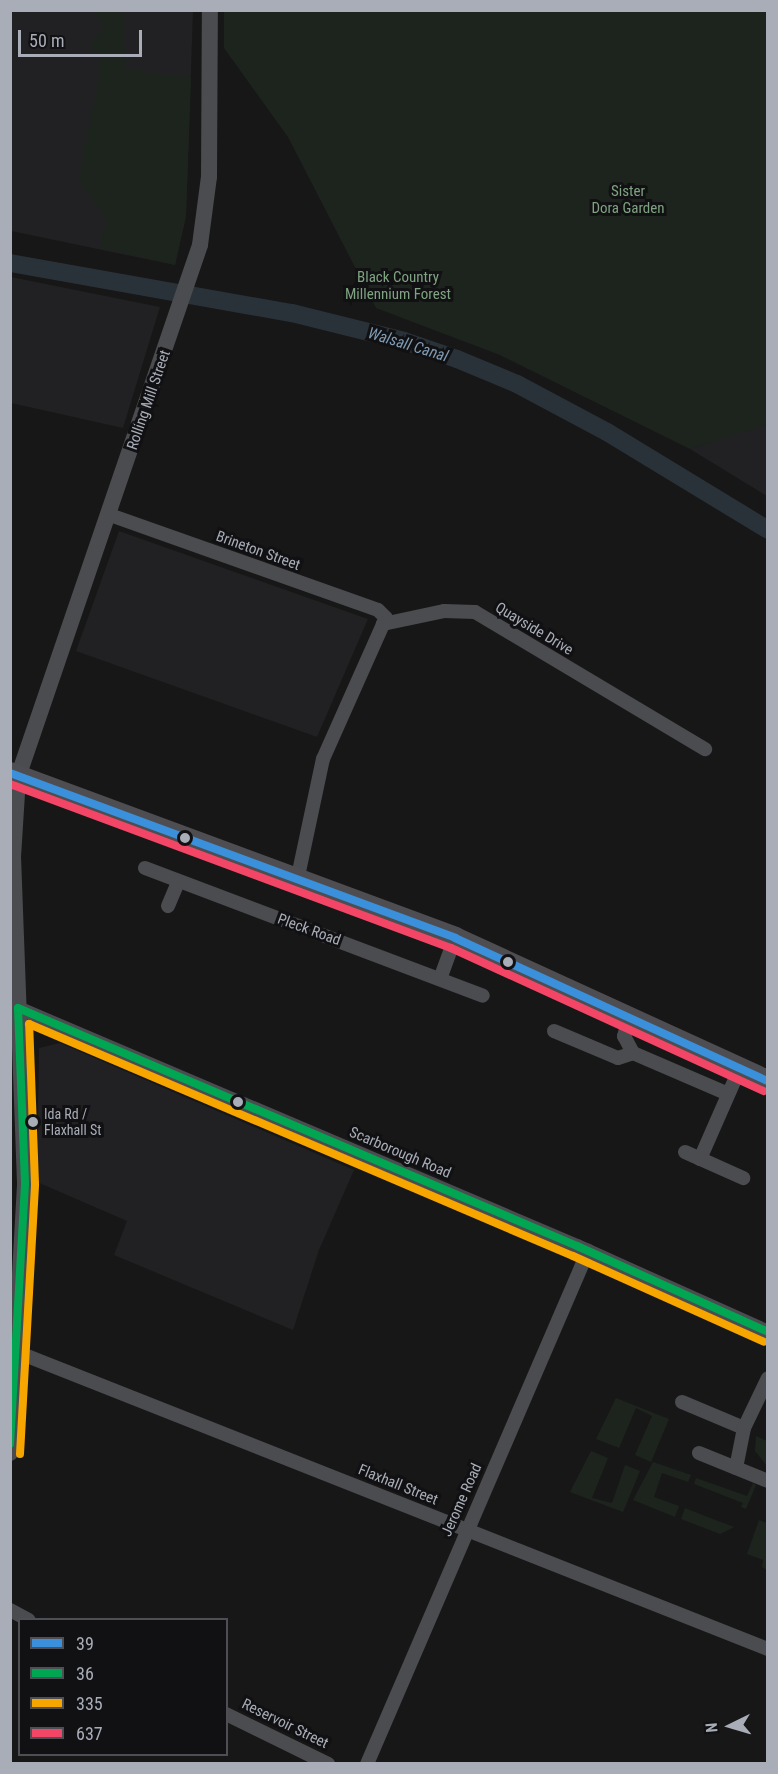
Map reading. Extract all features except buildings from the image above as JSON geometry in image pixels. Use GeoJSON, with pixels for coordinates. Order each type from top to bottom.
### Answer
{"type":"FeatureCollection","features":[{"type":"Feature","properties":{"kind":"highway"},"geometry":{"type":"LineString","coordinates":[[14,775],[455,938],[768,1081]]}},
{"type":"Feature","properties":{"kind":"street","name":"Rolling Mill Street"},"geometry":{"type":"LineString","coordinates":[[10,1453],[25,1183],[13,857],[14,775],[110,515],[195,264],[209,177],[210,10]]}},
{"type":"Feature","properties":{"kind":"street","name":"Brineton Street"},"geometry":{"type":"LineString","coordinates":[[110,515],[378,610],[386,618],[383,624]]}},
{"type":"Feature","properties":{"kind":"street","name":"Quayside Drive"},"geometry":{"type":"LineString","coordinates":[[383,624],[444,611],[474,612],[705,749]]}},
{"type":"Feature","properties":{"kind":"street"},"geometry":{"type":"LineString","coordinates":[[297,881],[323,759],[383,624]]}},
{"type":"Feature","properties":{"kind":"street","name":"Pleck Road"},"geometry":{"type":"LineString","coordinates":[[145,868],[483,996]]}},
{"type":"Feature","properties":{"kind":"street"},"geometry":{"type":"LineString","coordinates":[[168,906],[178,882]]}},
{"type":"Feature","properties":{"kind":"street"},"geometry":{"type":"LineString","coordinates":[[440,979],[455,938]]}},
{"type":"Feature","properties":{"kind":"street","name":"Scarborough Road"},"geometry":{"type":"LineString","coordinates":[[18,1008],[588,1251],[768,1332]]}},
{"type":"Feature","properties":{"kind":"street"},"geometry":{"type":"LineString","coordinates":[[629,1019],[624,1036],[633,1053],[728,1094]]}},
{"type":"Feature","properties":{"kind":"street"},"geometry":{"type":"LineString","coordinates":[[554,1032],[618,1058],[633,1053]]}},
{"type":"Feature","properties":{"kind":"street"},"geometry":{"type":"LineString","coordinates":[[700,1159],[740,1068]]}},
{"type":"Feature","properties":{"kind":"street"},"geometry":{"type":"LineString","coordinates":[[685,1152],[743,1179]]}},
{"type":"Feature","properties":{"kind":"street","name":"Jerome Road"},"geometry":{"type":"LineString","coordinates":[[367,1764],[588,1251]]}},
{"type":"Feature","properties":{"kind":"street","name":"Flaxhall Street"},"geometry":{"type":"LineString","coordinates":[[17,1352],[768,1649]]}},
{"type":"Feature","properties":{"kind":"street"},"geometry":{"type":"LineString","coordinates":[[736,1468],[744,1428],[768,1378]]}},
{"type":"Feature","properties":{"kind":"street"},"geometry":{"type":"LineString","coordinates":[[682,1402],[744,1428]]}},
{"type":"Feature","properties":{"kind":"street"},"geometry":{"type":"LineString","coordinates":[[699,1453],[768,1481]]}},
{"type":"Feature","properties":{"kind":"street"},"geometry":{"type":"LineString","coordinates":[[10,1610],[25,1618]]}},
{"type":"Feature","properties":{"kind":"street","name":"Reservoir Street"},"geometry":{"type":"LineString","coordinates":[[228,1715],[328,1764]]}},
{"type":"Feature","properties":{"kind":"shaded area"},"geometry":{"type":"Polygon","coordinates":[[[10,11],[193,11],[186,216],[175,265],[11,231],[10,11]]]}},
{"type":"Feature","properties":{"kind":"shaded area"},"geometry":{"type":"Polygon","coordinates":[[[11,277],[160,307],[123,428],[11,403],[11,277]]]}},
{"type":"Feature","properties":{"kind":"shaded area"},"geometry":{"type":"Polygon","coordinates":[[[767,424],[767,496],[690,449],[740,431],[767,424]]]}},
{"type":"Feature","properties":{"kind":"shaded area"},"geometry":{"type":"Polygon","coordinates":[[[119,531],[368,619],[317,737],[76,651],[119,531]]]}},
{"type":"Feature","properties":{"kind":"shaded area"},"geometry":{"type":"Polygon","coordinates":[[[60,1043],[354,1170],[319,1250],[293,1330],[114,1255],[127,1221],[37,1182],[39,1048],[60,1043]]]}},
{"type":"Feature","properties":{"kind":"green space"},"geometry":{"type":"Polygon","coordinates":[[[95,11],[124,11],[125,69],[191,78],[186,216],[175,265],[100,247],[107,218],[78,180],[101,66],[90,44],[103,27],[95,11]]]}},
{"type":"Feature","properties":{"kind":"green space"},"geometry":{"type":"Polygon","coordinates":[[[224,11],[767,11],[767,424],[690,449],[500,355],[376,308],[288,137],[224,48],[224,11]]]}},
{"type":"Feature","properties":{"kind":"green space"},"geometry":{"type":"Polygon","coordinates":[[[616,1398],[669,1419],[651,1462],[635,1455],[652,1416],[636,1408],[619,1448],[596,1439],[616,1398]]]}},
{"type":"Feature","properties":{"kind":"green space"},"geometry":{"type":"Polygon","coordinates":[[[756,1436],[767,1441],[767,1466],[755,1451],[756,1436]]]}},
{"type":"Feature","properties":{"kind":"green space"},"geometry":{"type":"Polygon","coordinates":[[[591,1451],[608,1458],[592,1498],[612,1503],[625,1465],[640,1471],[623,1512],[570,1492],[591,1451]]]}},
{"type":"Feature","properties":{"kind":"green space"},"geometry":{"type":"Polygon","coordinates":[[[653,1462],[691,1475],[688,1482],[662,1473],[654,1497],[679,1506],[675,1517],[633,1500],[653,1462]]]}},
{"type":"Feature","properties":{"kind":"green space"},"geometry":{"type":"Polygon","coordinates":[[[696,1478],[747,1496],[753,1483],[756,1485],[746,1509],[741,1507],[743,1503],[694,1484],[696,1478]]]}},
{"type":"Feature","properties":{"kind":"green space"},"geometry":{"type":"Polygon","coordinates":[[[685,1508],[734,1527],[720,1534],[681,1519],[685,1508]]]}},
{"type":"Feature","properties":{"kind":"green space"},"geometry":{"type":"Polygon","coordinates":[[[759,1520],[767,1523],[767,1570],[762,1567],[763,1560],[747,1554],[759,1520]]]}},
{"type":"Feature","properties":{"kind":"waterway","name":"Walsall Canal"},"geometry":{"type":"LineString","coordinates":[[10,263],[292,313],[404,341],[457,359],[517,384],[607,432],[768,530]]}},
{"type":"Feature","properties":{"kind":"transit line","name":"39"},"geometry":{"type":"LineString","coordinates":[[10,773],[455,938],[768,1081]]}},
{"type":"Feature","properties":{"kind":"transit line","name":"637"},"geometry":{"type":"LineString","coordinates":[[10,784],[451,948],[764,1091]]}},
{"type":"Feature","properties":{"kind":"transit line","name":"36"},"geometry":{"type":"LineString","coordinates":[[10,1444],[25,1183],[18,1008],[577,1246],[768,1332]]}},
{"type":"Feature","properties":{"kind":"transit line","name":"335"},"geometry":{"type":"LineString","coordinates":[[20,1454],[35,1184],[29,1024],[573,1256],[764,1342]]}},
{"type":"Feature","properties":{"kind":"place","name":"Ida Rd / Flaxhall St"},"geometry":{"type":"Point","coordinates":[33,1122]}},
{"type":"Feature","properties":{"kind":"park label","name":"Sister Dora Garden"},"geometry":{"type":"Point","coordinates":[628,200]}},
{"type":"Feature","properties":{"kind":"park label","name":"Black Country Millennium Forest"},"geometry":{"type":"Point","coordinates":[398,286]}}]}
